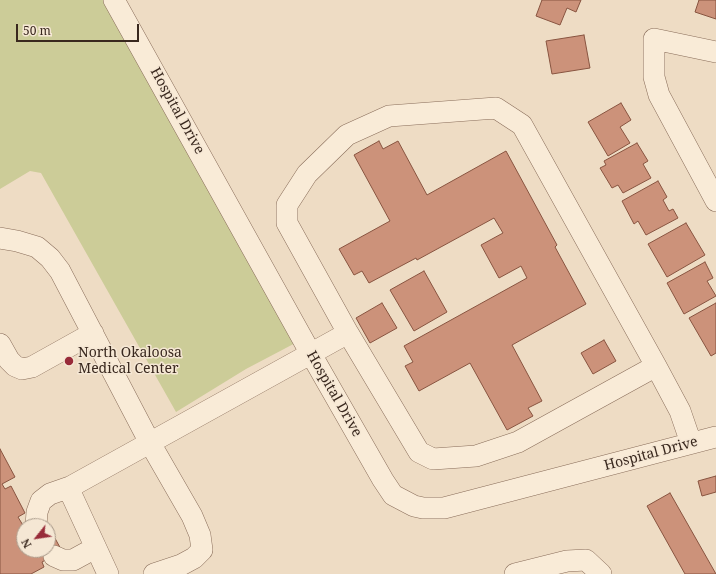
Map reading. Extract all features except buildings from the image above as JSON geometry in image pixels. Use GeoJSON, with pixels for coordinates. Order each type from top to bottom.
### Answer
{"type":"FeatureCollection","features":[{"type":"Feature","properties":{"kind":"street","name":"Hospital Drive"},"geometry":{"type":"LineString","coordinates":[[114,0],[311,354],[393,495],[414,506],[422,508],[444,508],[716,437]]}},
{"type":"Feature","properties":{"kind":"street"},"geometry":{"type":"LineString","coordinates":[[716,52],[654,39],[654,77],[658,95],[716,201]]}},
{"type":"Feature","properties":{"kind":"street"},"geometry":{"type":"LineString","coordinates":[[656,366],[518,442],[476,456],[433,459],[419,452],[348,333],[287,223],[287,205],[307,174],[347,135],[389,116],[496,108],[522,125],[656,366],[680,411],[691,443]]}},
{"type":"Feature","properties":{"kind":"street"},"geometry":{"type":"LineString","coordinates":[[0,238],[37,247],[50,258],[60,271],[150,443],[192,516],[200,535],[202,550],[194,558],[181,565],[154,574]]}},
{"type":"Feature","properties":{"kind":"street"},"geometry":{"type":"LineString","coordinates":[[0,344],[9,360],[15,366],[22,369],[32,366],[93,333]]}},
{"type":"Feature","properties":{"kind":"street"},"geometry":{"type":"LineString","coordinates":[[37,518],[37,512],[42,501],[50,494],[70,486],[150,443],[348,333]]}},
{"type":"Feature","properties":{"kind":"street"},"geometry":{"type":"LineString","coordinates":[[70,486],[72,496],[108,574]]}},
{"type":"Feature","properties":{"kind":"street"},"geometry":{"type":"LineString","coordinates":[[56,557],[63,560],[73,560],[95,548]]}},
{"type":"Feature","properties":{"kind":"street"},"geometry":{"type":"LineString","coordinates":[[515,574],[567,561],[586,560],[601,574]]}},
{"type":"Feature","properties":{"kind":"green space"},"geometry":{"type":"Polygon","coordinates":[[[0,0],[109,0],[303,339],[246,369],[176,412],[41,173],[30,171],[0,189],[0,0]]]}},
{"type":"Feature","properties":{"kind":"place","name":"North Okaloosa Medical Center"},"geometry":{"type":"Point","coordinates":[69,361]}}]}
